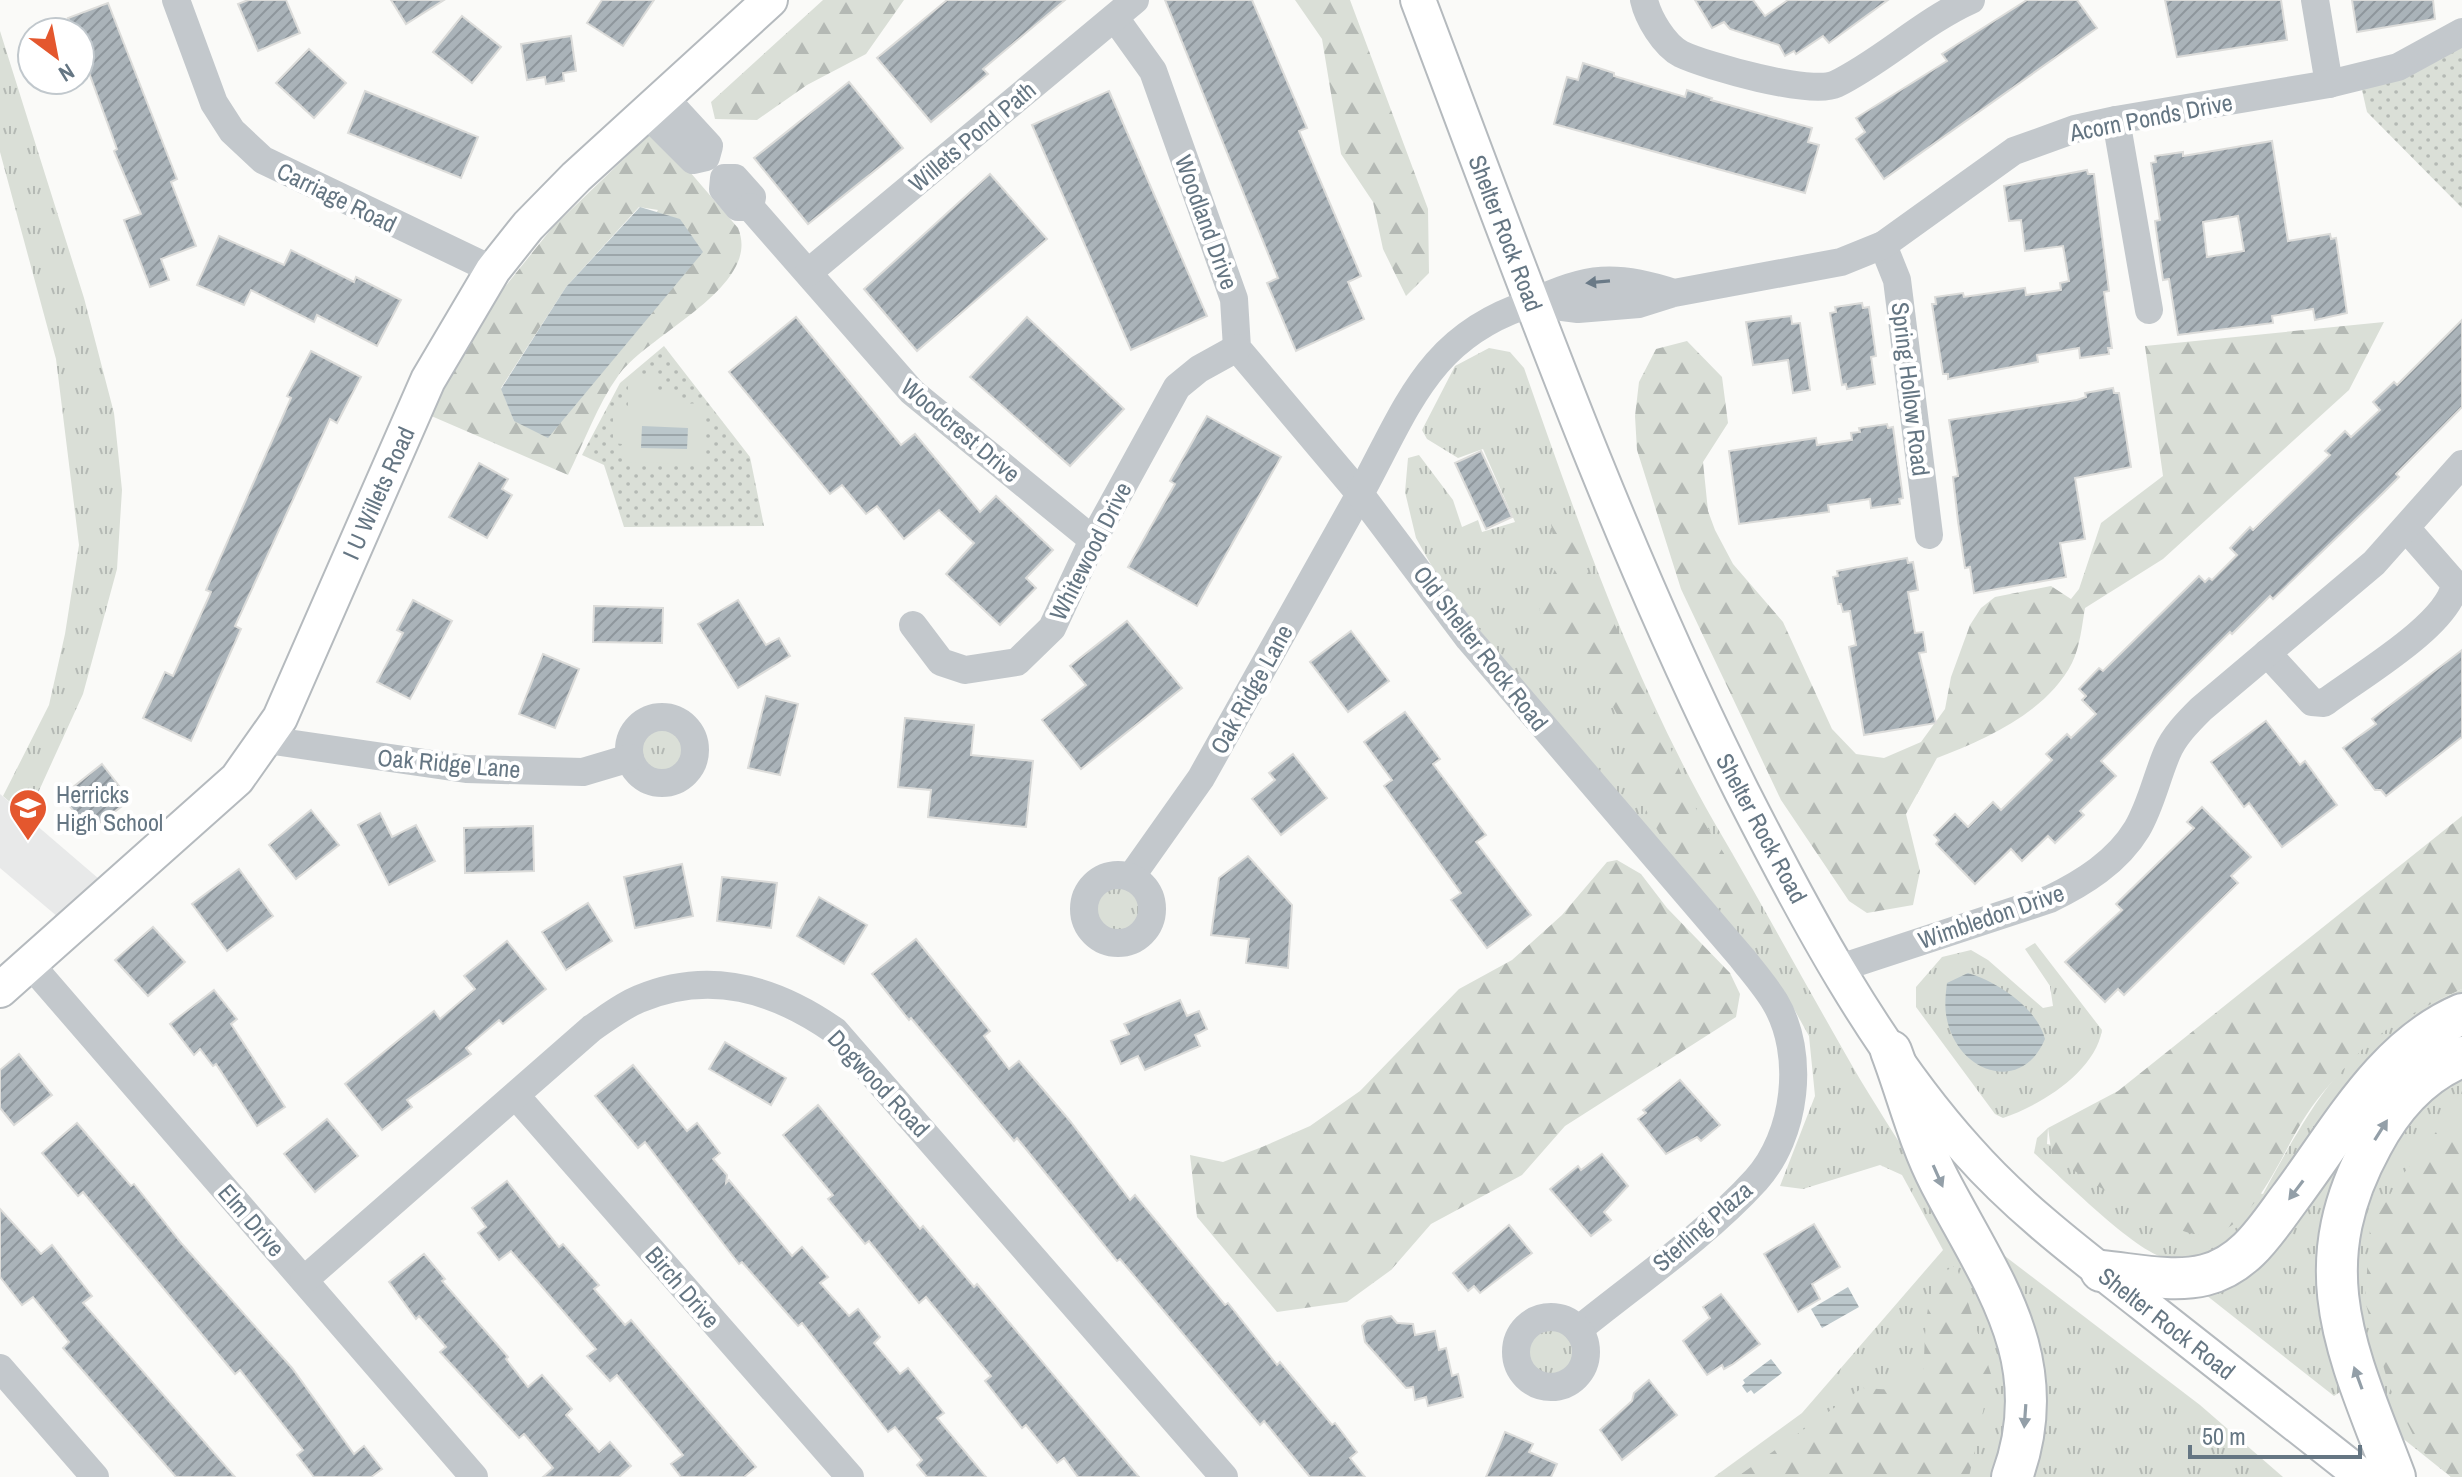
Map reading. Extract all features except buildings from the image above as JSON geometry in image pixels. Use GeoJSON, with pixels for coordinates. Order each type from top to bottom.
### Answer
{"type":"FeatureCollection","features":[{"type":"Feature","properties":{"kind":"highway"},"geometry":{"type":"LineString","coordinates":[[2101,1271],[2183,1277],[2204,1275],[2230,1265],[2261,1237],[2392,1063],[2431,1030],[2462,1014]]}},
{"type":"Feature","properties":{"kind":"highway"},"geometry":{"type":"LineString","coordinates":[[1891,1051],[1938,1179],[1994,1277],[2021,1348],[2025,1422],[2012,1477]]}},
{"type":"Feature","properties":{"kind":"highway"},"geometry":{"type":"LineString","coordinates":[[2395,1477],[2350,1356],[2339,1316],[2336,1276],[2340,1229],[2353,1182],[2387,1120],[2429,1075],[2462,1057]]}},
{"type":"Feature","properties":{"kind":"main road","name":"I U Willets Road"},"geometry":{"type":"LineString","coordinates":[[0,990],[207,809],[237,779],[280,718],[428,380],[493,270],[528,226],[655,104],[770,0]]}},
{"type":"Feature","properties":{"kind":"main road","name":"Shelter Rock Road"},"geometry":{"type":"LineString","coordinates":[[1418,0],[1635,565],[1685,678],[1786,879],[1891,1051],[1950,1131],[1985,1170],[2042,1224],[2363,1477]]}},
{"type":"Feature","properties":{"kind":"street","name":"Carriage Road"},"geometry":{"type":"LineString","coordinates":[[176,0],[214,103],[232,131],[263,160],[493,270]]}},
{"type":"Feature","properties":{"kind":"street"},"geometry":{"type":"LineString","coordinates":[[1644,0],[1648,17],[1679,53],[1777,83],[1833,86],[1935,7],[1971,0]]}},
{"type":"Feature","properties":{"kind":"street"},"geometry":{"type":"LineString","coordinates":[[2315,0],[2329,84]]}},
{"type":"Feature","properties":{"kind":"street","name":"Willets Pond Path"},"geometry":{"type":"LineString","coordinates":[[809,272],[1125,9]]}},
{"type":"Feature","properties":{"kind":"street","name":"Woodland Drive"},"geometry":{"type":"LineString","coordinates":[[1125,9],[1153,71],[1234,299],[1237,348]]}},
{"type":"Feature","properties":{"kind":"street","name":"Acorn Ponds Drive"},"geometry":{"type":"LineString","coordinates":[[1532,303],[1568,285],[1632,279],[1674,293],[1841,262],[1883,245],[2014,151],[2075,129],[2116,120],[2329,84],[2398,67],[2456,39],[2462,32]]}},
{"type":"Feature","properties":{"kind":"street","name":"Woodcrest Drive"},"geometry":{"type":"LineString","coordinates":[[655,104],[693,160],[715,168],[723,189],[738,207],[750,207],[912,392],[1093,540]]}},
{"type":"Feature","properties":{"kind":"street"},"geometry":{"type":"LineString","coordinates":[[2116,120],[2149,310]]}},
{"type":"Feature","properties":{"kind":"street","name":"Spring Hollow Road"},"geometry":{"type":"LineString","coordinates":[[1883,245],[1897,280],[1929,535]]}},
{"type":"Feature","properties":{"kind":"street"},"geometry":{"type":"LineString","coordinates":[[1237,348],[1360,494],[1418,388],[1447,348],[1481,324],[1532,303]]}},
{"type":"Feature","properties":{"kind":"street","name":"Whitewood Drive"},"geometry":{"type":"LineString","coordinates":[[913,625],[941,662],[965,670],[1017,662],[1052,628],[1093,540],[1177,387],[1199,369],[1237,348]]}},
{"type":"Feature","properties":{"kind":"street","name":"Wimbledon Drive"},"geometry":{"type":"LineString","coordinates":[[1840,968],[2050,899],[2079,885],[2113,858],[2135,831],[2168,751],[2180,731],[2374,563],[2462,464]]}},
{"type":"Feature","properties":{"kind":"street","name":"Oak Ridge Lane"},"geometry":{"type":"LineString","coordinates":[[1131,877],[1201,778],[1360,494]]}},
{"type":"Feature","properties":{"kind":"street","name":"Old Shelter Rock Road"},"geometry":{"type":"LineString","coordinates":[[1360,494],[1469,639],[1742,958],[1776,1003]]}},
{"type":"Feature","properties":{"kind":"street"},"geometry":{"type":"LineString","coordinates":[[2267,653],[2312,702],[2324,703],[2439,617],[2453,596],[2455,584],[2406,528]]}},
{"type":"Feature","properties":{"kind":"street","name":"Oak Ridge Lane"},"geometry":{"type":"LineString","coordinates":[[267,740],[466,769],[583,772],[630,758]]}},
{"type":"Feature","properties":{"kind":"street","name":"Elm Drive"},"geometry":{"type":"LineString","coordinates":[[30,964],[474,1477]]}},
{"type":"Feature","properties":{"kind":"street","name":"Dogwood Road"},"geometry":{"type":"LineString","coordinates":[[304,1280],[592,1028],[638,999],[683,986],[742,987],[798,1005],[835,1031],[1224,1477]]}},
{"type":"Feature","properties":{"kind":"street","name":"Sterling Plaza"},"geometry":{"type":"LineString","coordinates":[[1578,1330],[1721,1213],[1758,1178],[1782,1135],[1792,1090],[1791,1043],[1776,1003]]}},
{"type":"Feature","properties":{"kind":"street","name":"Birch Drive"},"geometry":{"type":"LineString","coordinates":[[516,1096],[850,1477]]}},
{"type":"Feature","properties":{"kind":"street"},"geometry":{"type":"LineString","coordinates":[[0,1368],[95,1477]]}},
{"type":"Feature","properties":{"kind":"shaded area"},"geometry":{"type":"Polygon","coordinates":[[[640,207],[680,219],[703,252],[548,438],[514,421],[501,389],[566,287],[640,207]]]}},
{"type":"Feature","properties":{"kind":"shaded area"},"geometry":{"type":"Polygon","coordinates":[[[642,426],[688,428],[687,449],[641,448],[642,426]]]}},
{"type":"Feature","properties":{"kind":"shaded area","name":"Herricks High School"},"geometry":{"type":"Polygon","coordinates":[[[0,794],[113,891],[71,928],[0,868],[0,794]]]}},
{"type":"Feature","properties":{"kind":"shaded area"},"geometry":{"type":"Polygon","coordinates":[[[1968,973],[1992,983],[2015,998],[2041,1028],[2045,1039],[2035,1056],[2023,1066],[2009,1071],[1994,1071],[1967,1057],[1957,1043],[1946,1016],[1947,983],[1968,973]]]}},
{"type":"Feature","properties":{"kind":"shaded area"},"geometry":{"type":"Polygon","coordinates":[[[1848,1287],[1859,1307],[1822,1328],[1811,1309],[1848,1287]]]}},
{"type":"Feature","properties":{"kind":"shaded area"},"geometry":{"type":"Polygon","coordinates":[[[1771,1359],[1782,1373],[1754,1394],[1751,1390],[1747,1393],[1742,1386],[1745,1383],[1743,1380],[1771,1359]]]}},
{"type":"Feature","properties":{"kind":"green space"},"geometry":{"type":"Polygon","coordinates":[[[823,0],[904,0],[866,54],[807,85],[757,120],[715,119],[711,102],[823,0]]]}},
{"type":"Feature","properties":{"kind":"green space"},"geometry":{"type":"Polygon","coordinates":[[[1295,0],[1350,0],[1428,209],[1429,273],[1406,296],[1383,249],[1373,202],[1341,154],[1322,39],[1295,0]]]}},
{"type":"Feature","properties":{"kind":"green space"},"geometry":{"type":"Polygon","coordinates":[[[0,31],[16,82],[16,96],[20,96],[84,298],[114,413],[122,490],[117,569],[83,694],[27,817],[3,796],[49,705],[65,634],[79,545],[56,359],[0,152],[0,31]]]}},
{"type":"Feature","properties":{"kind":"green space"},"geometry":{"type":"Polygon","coordinates":[[[2462,32],[2462,208],[2367,112],[2359,77],[2462,32]]]}},
{"type":"Feature","properties":{"kind":"green space"},"geometry":{"type":"Polygon","coordinates":[[[654,130],[738,228],[741,250],[734,270],[719,290],[652,343],[618,376],[597,412],[568,475],[429,415],[496,298],[552,228],[654,130]],[[639,207],[566,287],[501,388],[514,421],[658,210],[639,207]]]}},
{"type":"Feature","properties":{"kind":"green space"},"geometry":{"type":"Polygon","coordinates":[[[2384,322],[2349,390],[2163,559],[2085,608],[2075,657],[2047,696],[1995,733],[1937,758],[1906,814],[1920,871],[1913,905],[1867,913],[1849,901],[1781,800],[1681,589],[1637,450],[1635,416],[1639,382],[1656,349],[1687,341],[1722,377],[1728,423],[1703,462],[1708,511],[1715,530],[1733,564],[1783,622],[1832,729],[1856,754],[1884,758],[1921,742],[1945,709],[1951,677],[1970,625],[1981,608],[1995,597],[2051,586],[2071,599],[2079,589],[2101,523],[2163,476],[2145,346],[2384,322]]]}},
{"type":"Feature","properties":{"kind":"green space"},"geometry":{"type":"Polygon","coordinates":[[[664,346],[750,457],[764,526],[624,527],[604,465],[582,455],[620,383],[664,346]]]}},
{"type":"Feature","properties":{"kind":"green space"},"geometry":{"type":"Polygon","coordinates":[[[1489,348],[1510,352],[1524,368],[1609,600],[1685,768],[1854,1069],[1939,1206],[1977,1276],[2007,1350],[2013,1383],[2012,1414],[1999,1477],[1714,1477],[1802,1413],[1943,1250],[1902,1175],[1880,1165],[1803,1189],[1780,1186],[1815,1096],[1809,1036],[1784,991],[1488,641],[1434,570],[1416,538],[1405,492],[1408,458],[1419,455],[1453,500],[1462,527],[1478,520],[1482,532],[1515,522],[1483,449],[1458,458],[1427,439],[1422,430],[1455,366],[1489,348]]]}},
{"type":"Feature","properties":{"kind":"green space"},"geometry":{"type":"Polygon","coordinates":[[[628,378],[655,378],[655,390],[681,390],[682,404],[703,403],[703,464],[622,462],[622,444],[613,443],[613,406],[628,406],[628,378]]]}},
{"type":"Feature","properties":{"kind":"green space"},"geometry":{"type":"Polygon","coordinates":[[[1548,503],[1558,503],[1634,663],[1697,811],[1770,926],[1776,942],[1757,947],[1735,917],[1665,844],[1626,774],[1632,742],[1605,692],[1549,639],[1539,609],[1557,564],[1548,503]]]}},
{"type":"Feature","properties":{"kind":"green space"},"geometry":{"type":"Polygon","coordinates":[[[662,717],[685,727],[695,750],[685,773],[662,783],[639,773],[629,750],[639,727],[662,717]]]}},
{"type":"Feature","properties":{"kind":"green space"},"geometry":{"type":"Polygon","coordinates":[[[2462,816],[2462,989],[2391,1027],[2354,1058],[2312,1107],[2267,1184],[2241,1218],[2226,1229],[2209,1235],[2174,1228],[2129,1205],[2052,1156],[2048,1128],[2118,1091],[2462,816]]]}},
{"type":"Feature","properties":{"kind":"green space"},"geometry":{"type":"Polygon","coordinates":[[[1617,860],[1641,874],[1667,908],[1730,973],[1740,994],[1736,1017],[1565,1126],[1522,1175],[1431,1224],[1391,1270],[1347,1302],[1277,1312],[1197,1217],[1190,1155],[1223,1162],[1310,1126],[1360,1091],[1459,989],[1512,960],[1562,915],[1607,862],[1617,860]]]}},
{"type":"Feature","properties":{"kind":"green space"},"geometry":{"type":"Polygon","coordinates":[[[1124,875],[1145,890],[1151,909],[1149,922],[1141,933],[1124,943],[1110,943],[1093,933],[1085,922],[1083,902],[1093,885],[1104,877],[1124,875]]]}},
{"type":"Feature","properties":{"kind":"green space"},"geometry":{"type":"Polygon","coordinates":[[[2035,943],[2102,1030],[2089,1060],[2078,1073],[2034,1105],[2003,1118],[1995,1114],[1916,1007],[1916,987],[1942,957],[1971,950],[1988,960],[2043,1008],[2053,1006],[2050,986],[2025,949],[2035,943]]]}},
{"type":"Feature","properties":{"kind":"green space"},"geometry":{"type":"Polygon","coordinates":[[[2462,989],[2462,1004],[2227,1250],[2182,1259],[2153,1253],[2118,1229],[2034,1153],[2037,1138],[2048,1128],[2047,1144],[2263,1194],[2305,1120],[2357,1053],[2401,1018],[2462,989]]]}},
{"type":"Feature","properties":{"kind":"green space"},"geometry":{"type":"Polygon","coordinates":[[[2462,1078],[2462,1477],[2451,1477],[2401,1437],[2359,1336],[2353,1249],[2389,1150],[2429,1098],[2462,1078]]]}},
{"type":"Feature","properties":{"kind":"green space"},"geometry":{"type":"Polygon","coordinates":[[[2462,1114],[2462,1477],[2451,1477],[2420,1449],[2389,1386],[2365,1301],[2370,1228],[2400,1178],[2436,1132],[2462,1114]]]}},
{"type":"Feature","properties":{"kind":"green space"},"geometry":{"type":"Polygon","coordinates":[[[2357,1144],[2343,1390],[2334,1396],[2206,1295],[2269,1257],[2357,1144]]]}},
{"type":"Feature","properties":{"kind":"green space"},"geometry":{"type":"Polygon","coordinates":[[[1993,1247],[2200,1405],[2283,1477],[2024,1477],[1993,1247]]]}},
{"type":"Feature","properties":{"kind":"green space"},"geometry":{"type":"Polygon","coordinates":[[[1956,1265],[1991,1374],[1969,1477],[1737,1477],[1862,1388],[1895,1390],[1923,1371],[1931,1297],[1944,1273],[1956,1265]]]}},
{"type":"Feature","properties":{"kind":"green space"},"geometry":{"type":"Polygon","coordinates":[[[1551,1317],[1576,1327],[1586,1352],[1576,1377],[1551,1387],[1526,1377],[1516,1352],[1526,1327],[1551,1317]]]}},
{"type":"Feature","properties":{"kind":"place","name":"Herricks High School"},"geometry":{"type":"Point","coordinates":[28,842]}}]}
